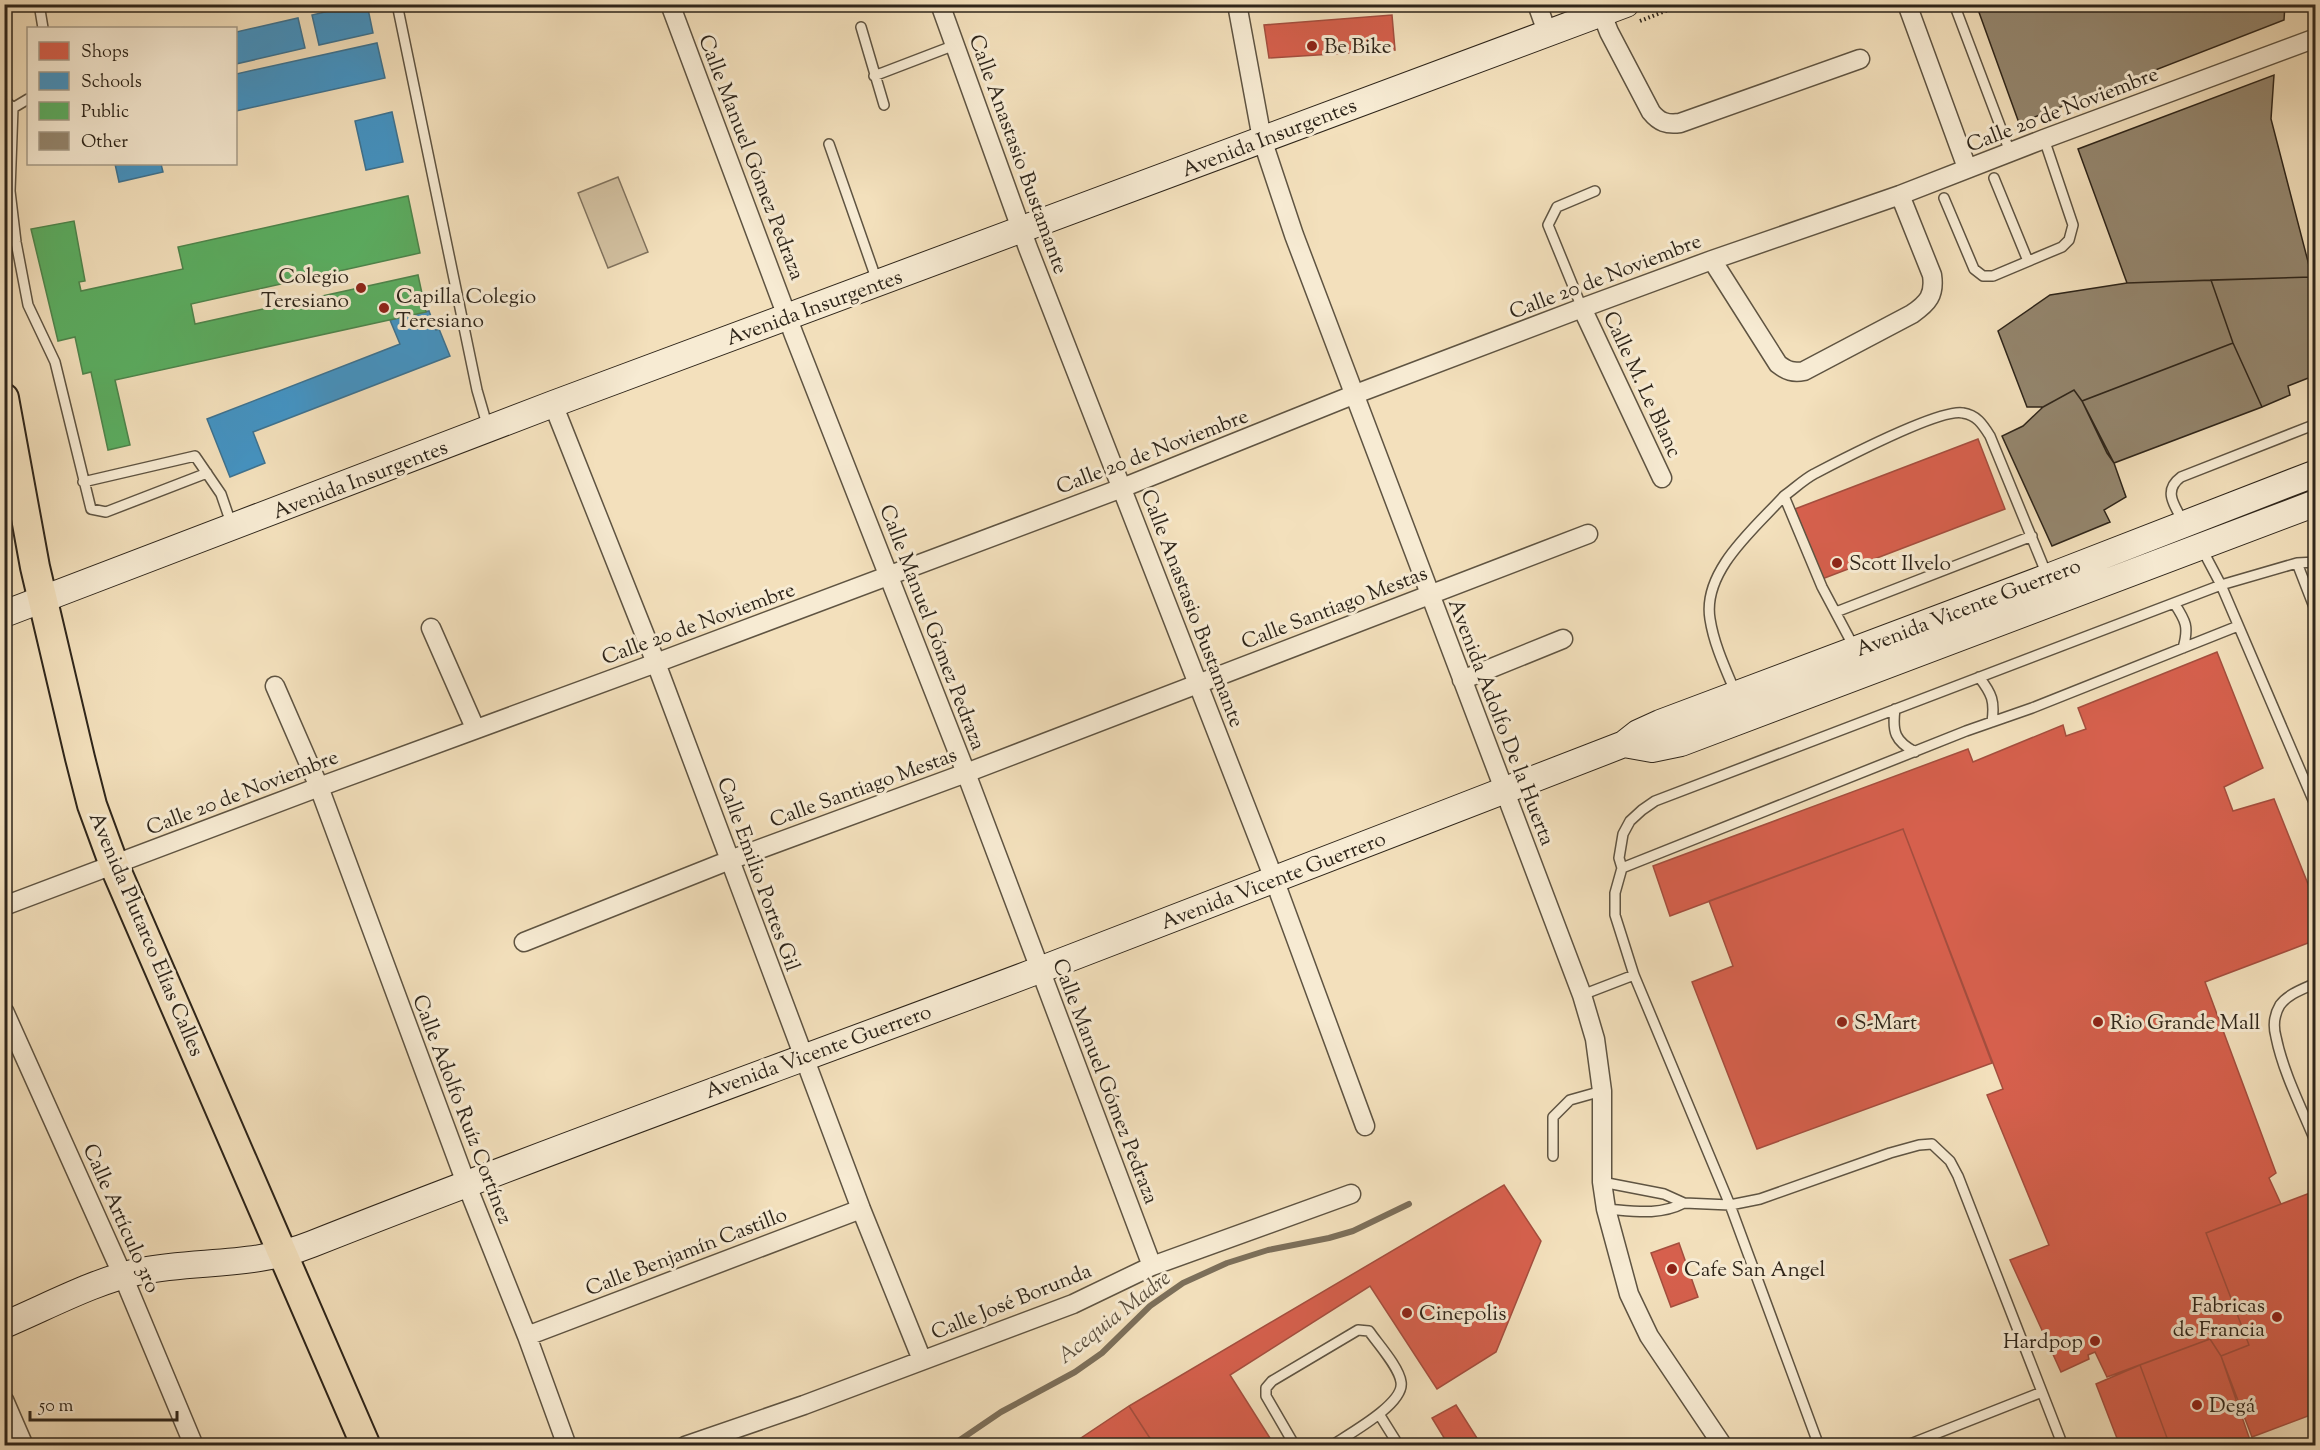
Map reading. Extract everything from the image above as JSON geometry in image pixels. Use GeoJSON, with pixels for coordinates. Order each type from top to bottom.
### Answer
{"type":"FeatureCollection","features":[{"type":"Feature","properties":{"kind":"main road","name":"Avenida Plutarco Elías Calles"},"geometry":{"type":"LineString","coordinates":[[5,399],[35,567],[92,805],[114,865],[366,1446]]}},
{"type":"Feature","properties":{"kind":"street","name":"Calle Manuel Gómez Pedraza"},"geometry":{"type":"LineString","coordinates":[[670,4],[788,316],[966,773],[1152,1266]]}},
{"type":"Feature","properties":{"kind":"street","name":"Calle Anastasio Bustamante"},"geometry":{"type":"LineString","coordinates":[[940,4],[1022,231],[1274,879],[1365,1126]]}},
{"type":"Feature","properties":{"kind":"street","name":"Avenida Adolfo De la Huerta"},"geometry":{"type":"LineString","coordinates":[[1237,4],[1262,139],[1294,235],[1428,594],[1582,995],[1595,1039],[1602,1091],[1602,1182],[1606,1209],[1629,1294],[1662,1355],[1723,1446]]}},
{"type":"Feature","properties":{"kind":"street"},"geometry":{"type":"LineString","coordinates":[[1537,4],[1547,32]]}},
{"type":"Feature","properties":{"kind":"street","name":"Avenida Insurgentes"},"geometry":{"type":"LineString","coordinates":[[4,614],[553,404],[1626,4]]}},
{"type":"Feature","properties":{"kind":"street"},"geometry":{"type":"LineString","coordinates":[[1906,4],[1967,168]]}},
{"type":"Feature","properties":{"kind":"street"},"geometry":{"type":"LineString","coordinates":[[1602,14],[1617,48],[1656,119],[1671,124],[1692,119],[1860,59]]}},
{"type":"Feature","properties":{"kind":"street","name":"Calle 20 de Noviembre"},"geometry":{"type":"LineString","coordinates":[[4,906],[1122,488],[1353,395],[1582,308],[1900,195],[2316,38]]}},
{"type":"Feature","properties":{"kind":"street"},"geometry":{"type":"LineString","coordinates":[[1712,260],[1778,364],[1786,370],[1804,371],[1912,314],[1925,305],[1932,296],[1934,287],[1932,275],[1900,195]]}},
{"type":"Feature","properties":{"kind":"street","name":"Calle M. Le Blanc"},"geometry":{"type":"LineString","coordinates":[[1582,308],[1662,478]]}},
{"type":"Feature","properties":{"kind":"street","name":"Calle Emilio Portes Gil"},"geometry":{"type":"LineString","coordinates":[[553,404],[657,663],[861,1209],[922,1360]]}},
{"type":"Feature","properties":{"kind":"street","name":"Avenida Vicente Guerrero"},"geometry":{"type":"LineString","coordinates":[[4,1325],[105,1281],[145,1270],[262,1259],[284,1254],[803,1056],[1039,970],[1624,744],[1638,733],[1660,723],[1736,694],[1860,662],[2193,536],[2316,473]]}},
{"type":"Feature","properties":{"kind":"street","name":"Avenida Vicente Guerrero"},"geometry":{"type":"LineString","coordinates":[[1624,744],[1652,749],[1681,743],[2048,577],[2316,503]]}},
{"type":"Feature","properties":{"kind":"street","name":"Calle Santiago Mestas"},"geometry":{"type":"LineString","coordinates":[[524,942],[730,860],[966,773],[1588,534]]}},
{"type":"Feature","properties":{"kind":"street"},"geometry":{"type":"LineString","coordinates":[[431,628],[475,728]]}},
{"type":"Feature","properties":{"kind":"street"},"geometry":{"type":"LineString","coordinates":[[1462,680],[1563,639]]}},
{"type":"Feature","properties":{"kind":"street","name":"Calle Adolfo Ruíz Cortínez"},"geometry":{"type":"LineString","coordinates":[[275,686],[318,787],[567,1446]]}},
{"type":"Feature","properties":{"kind":"street","name":"Calle Artículo 3ro"},"geometry":{"type":"LineString","coordinates":[[4,1011],[123,1276],[194,1446]]}},
{"type":"Feature","properties":{"kind":"street","name":"Calle José Borunda"},"geometry":{"type":"LineString","coordinates":[[685,1446],[804,1405],[1073,1304],[1152,1266],[1351,1194]]}},
{"type":"Feature","properties":{"kind":"street","name":"Calle Benjamín Castillo"},"geometry":{"type":"LineString","coordinates":[[527,1336],[861,1209]]}},
{"type":"Feature","properties":{"kind":"street"},"geometry":{"type":"LineString","coordinates":[[4,1400],[24,1446]]}},
{"type":"Feature","properties":{"kind":"lane"},"geometry":{"type":"LineString","coordinates":[[39,4],[43,27]]}},
{"type":"Feature","properties":{"kind":"lane"},"geometry":{"type":"LineString","coordinates":[[396,4],[477,390],[489,430]]}},
{"type":"Feature","properties":{"kind":"lane"},"geometry":{"type":"LineString","coordinates":[[1954,4],[2010,152]]}},
{"type":"Feature","properties":{"kind":"lane"},"geometry":{"type":"LineString","coordinates":[[861,27],[884,105]]}},
{"type":"Feature","properties":{"kind":"lane"},"geometry":{"type":"LineString","coordinates":[[874,76],[956,45]]}},
{"type":"Feature","properties":{"kind":"lane"},"geometry":{"type":"LineString","coordinates":[[4,99],[14,108]]}},
{"type":"Feature","properties":{"kind":"lane"},"geometry":{"type":"LineString","coordinates":[[14,108],[27,100]]}},
{"type":"Feature","properties":{"kind":"lane"},"geometry":{"type":"LineString","coordinates":[[14,108],[7,191],[15,242],[28,305],[55,362],[91,509],[106,512],[207,473]]}},
{"type":"Feature","properties":{"kind":"lane"},"geometry":{"type":"LineString","coordinates":[[1944,198],[1974,269],[1983,276],[1993,276],[2062,247],[2069,240],[2073,225],[2044,139]]}},
{"type":"Feature","properties":{"kind":"lane"},"geometry":{"type":"LineString","coordinates":[[829,144],[878,283]]}},
{"type":"Feature","properties":{"kind":"lane"},"geometry":{"type":"LineString","coordinates":[[1994,178],[2028,261]]}},
{"type":"Feature","properties":{"kind":"lane"},"geometry":{"type":"LineString","coordinates":[[1582,308],[1548,225],[1557,207],[1594,191]]}},
{"type":"Feature","properties":{"kind":"lane"},"geometry":{"type":"LineString","coordinates":[[1736,694],[1714,640],[1709,617],[1710,595],[1716,575],[1738,546],[1784,496],[1812,475],[1920,423],[1945,414],[1960,412],[1972,415],[1981,422],[1990,436],[2048,577]]}},
{"type":"Feature","properties":{"kind":"lane"},"geometry":{"type":"LineString","coordinates":[[2316,424],[2181,477],[2170,491],[2173,502],[2221,585],[2316,807]]}},
{"type":"Feature","properties":{"kind":"lane"},"geometry":{"type":"LineString","coordinates":[[83,482],[195,456],[221,494],[233,527]]}},
{"type":"Feature","properties":{"kind":"lane"},"geometry":{"type":"LineString","coordinates":[[1784,496],[1822,586],[1860,662]]}},
{"type":"Feature","properties":{"kind":"lane"},"geometry":{"type":"LineString","coordinates":[[1836,612],[2032,536]]}},
{"type":"Feature","properties":{"kind":"lane"},"geometry":{"type":"LineString","coordinates":[[1819,1446],[1730,1205],[1634,975],[1615,915],[1615,893],[1622,868],[1619,858],[1623,834],[1630,821],[1655,801],[2221,585],[2297,563],[2316,562]]}},
{"type":"Feature","properties":{"kind":"lane"},"geometry":{"type":"LineString","coordinates":[[2297,563],[2316,612]]}},
{"type":"Feature","properties":{"kind":"lane"},"geometry":{"type":"LineString","coordinates":[[2174,603],[2183,616],[2188,631],[2183,648]]}},
{"type":"Feature","properties":{"kind":"lane"},"geometry":{"type":"LineString","coordinates":[[1622,868],[2238,626]]}},
{"type":"Feature","properties":{"kind":"lane"},"geometry":{"type":"LineString","coordinates":[[1979,677],[1989,690],[1994,705],[1992,722]]}},
{"type":"Feature","properties":{"kind":"lane"},"geometry":{"type":"LineString","coordinates":[[1895,709],[1893,724],[1900,744],[1915,752]]}},
{"type":"Feature","properties":{"kind":"lane"},"geometry":{"type":"LineString","coordinates":[[1582,995],[1634,975]]}},
{"type":"Feature","properties":{"kind":"lane"},"geometry":{"type":"LineString","coordinates":[[2316,983],[2293,994],[2281,1005],[2274,1020],[2275,1036],[2316,1143]]}},
{"type":"Feature","properties":{"kind":"lane"},"geometry":{"type":"LineString","coordinates":[[1553,1156],[1553,1117],[1570,1100],[1602,1091]]}},
{"type":"Feature","properties":{"kind":"lane"},"geometry":{"type":"LineString","coordinates":[[1602,1182],[1664,1194],[1684,1203],[1730,1205],[1760,1199],[1890,1153],[1932,1144],[1950,1161],[1959,1176],[2063,1446]]}},
{"type":"Feature","properties":{"kind":"lane"},"geometry":{"type":"LineString","coordinates":[[1606,1209],[1660,1212],[1684,1203]]}},
{"type":"Feature","properties":{"kind":"lane"},"geometry":{"type":"LineString","coordinates":[[1295,1446],[1266,1396],[1266,1388],[1272,1381],[1358,1330],[1369,1331],[1401,1381],[1401,1390],[1398,1397],[1379,1414],[1331,1446]]}},
{"type":"Feature","properties":{"kind":"lane"},"geometry":{"type":"LineString","coordinates":[[1905,1446],[2042,1392]]}},
{"type":"Feature","properties":{"kind":"lane"},"geometry":{"type":"LineString","coordinates":[[1379,1414],[1399,1446]]}},
{"type":"Feature","properties":{"kind":"shaded area"},"geometry":{"type":"Polygon","coordinates":[[[618,177],[648,252],[608,268],[578,193],[618,177]]]}},
{"type":"Feature","properties":{"kind":"building: Shops"},"geometry":{"type":"Polygon","coordinates":[[[1392,15],[1395,50],[1269,58],[1264,25],[1392,15]]]}},
{"type":"Feature","properties":{"kind":"building: Shops"},"geometry":{"type":"Polygon","coordinates":[[[1978,439],[2005,509],[1822,579],[1795,509],[1978,439]]]}},
{"type":"Feature","properties":{"kind":"building: Shops","name":"Rio Grande Mall"},"geometry":{"type":"Polygon","coordinates":[[[2217,652],[2263,768],[2224,787],[2233,811],[2274,799],[2316,904],[2316,940],[2205,982],[2276,1173],[2269,1178],[2281,1204],[2206,1233],[2249,1345],[2221,1356],[2210,1339],[2107,1377],[2095,1352],[2088,1355],[2089,1359],[2061,1372],[2010,1260],[2049,1245],[1987,1095],[2003,1089],[1903,829],[1670,916],[1653,866],[1968,749],[1973,762],[2063,725],[2066,736],[2086,729],[2078,708],[2217,652]]]}},
{"type":"Feature","properties":{"kind":"building: Shops","name":"S-Mart"},"geometry":{"type":"Polygon","coordinates":[[[1903,829],[1992,1063],[1757,1149],[1692,982],[1733,966],[1709,901],[1903,829]]]}},
{"type":"Feature","properties":{"kind":"building: Shops"},"geometry":{"type":"Polygon","coordinates":[[[1504,1185],[1541,1241],[1496,1352],[1437,1389],[1370,1286],[1230,1375],[1275,1446],[1155,1446],[1129,1406],[1504,1185]]]}},
{"type":"Feature","properties":{"kind":"building: Shops","name":"Fabricas de Francia"},"geometry":{"type":"Polygon","coordinates":[[[2315,1191],[2316,1413],[2252,1437],[2221,1356],[2249,1345],[2206,1233],[2315,1191]]]}},
{"type":"Feature","properties":{"kind":"building: Shops"},"geometry":{"type":"Polygon","coordinates":[[[1679,1243],[1698,1297],[1671,1307],[1651,1253],[1679,1243]]]}},
{"type":"Feature","properties":{"kind":"building: Shops","name":"Degá"},"geometry":{"type":"Polygon","coordinates":[[[2210,1339],[2221,1356],[2252,1446],[2170,1446],[2140,1365],[2210,1339]]]}},
{"type":"Feature","properties":{"kind":"building: Shops"},"geometry":{"type":"Polygon","coordinates":[[[2140,1365],[2170,1446],[2120,1446],[2096,1384],[2140,1365]]]}},
{"type":"Feature","properties":{"kind":"building: Shops"},"geometry":{"type":"Polygon","coordinates":[[[1456,1405],[1482,1446],[1449,1446],[1432,1418],[1456,1405]]]}},
{"type":"Feature","properties":{"kind":"building: Shops"},"geometry":{"type":"Polygon","coordinates":[[[1129,1406],[1155,1446],[1069,1446],[1129,1406]]]}},
{"type":"Feature","properties":{"kind":"building: Schools"},"geometry":{"type":"Polygon","coordinates":[[[367,4],[373,33],[319,45],[312,15],[367,4]]]}},
{"type":"Feature","properties":{"kind":"building: Schools"},"geometry":{"type":"Polygon","coordinates":[[[298,18],[305,48],[237,64],[237,32],[298,18]]]}},
{"type":"Feature","properties":{"kind":"building: Schools"},"geometry":{"type":"Polygon","coordinates":[[[377,43],[385,78],[237,111],[237,74],[377,43]]]}},
{"type":"Feature","properties":{"kind":"building: Schools"},"geometry":{"type":"Polygon","coordinates":[[[392,112],[403,162],[366,170],[355,121],[392,112]]]}},
{"type":"Feature","properties":{"kind":"building: Schools"},"geometry":{"type":"Polygon","coordinates":[[[115,165],[161,165],[163,172],[119,182],[115,165]]]}},
{"type":"Feature","properties":{"kind":"building: Schools"},"geometry":{"type":"Polygon","coordinates":[[[429,311],[450,356],[253,432],[265,463],[230,477],[207,419],[400,344],[390,320],[429,311]]]}},
{"type":"Feature","properties":{"kind":"building: Public"},"geometry":{"type":"Polygon","coordinates":[[[408,196],[420,253],[191,304],[195,324],[418,275],[426,312],[115,380],[130,445],[108,450],[91,372],[83,374],[75,337],[58,341],[31,229],[74,221],[85,281],[79,282],[81,291],[183,269],[178,247],[408,196]]]}},
{"type":"Feature","properties":{"kind":"building: Other"},"geometry":{"type":"Polygon","coordinates":[[[1976,4],[2285,4],[2284,20],[2019,123],[1976,4]]]}},
{"type":"Feature","properties":{"kind":"building: Other"},"geometry":{"type":"Polygon","coordinates":[[[2274,75],[2271,119],[2312,277],[2127,283],[2078,149],[2274,75]]]}},
{"type":"Feature","properties":{"kind":"building: Other"},"geometry":{"type":"Polygon","coordinates":[[[2316,278],[2316,375],[2288,386],[2290,395],[2262,407],[2233,343],[2211,280],[2316,278]]]}},
{"type":"Feature","properties":{"kind":"building: Other"},"geometry":{"type":"Polygon","coordinates":[[[2211,280],[2233,343],[2082,401],[2074,390],[2043,407],[2027,407],[1998,331],[2050,295],[2127,283],[2211,280]]]}},
{"type":"Feature","properties":{"kind":"building: Other"},"geometry":{"type":"Polygon","coordinates":[[[2233,343],[2262,407],[2114,463],[2082,401],[2233,343]]]}},
{"type":"Feature","properties":{"kind":"building: Other"},"geometry":{"type":"Polygon","coordinates":[[[2074,390],[2114,463],[2126,497],[2104,510],[2110,522],[2052,546],[2002,436],[2023,426],[2043,407],[2074,390]]]}},
{"type":"Feature","properties":{"kind":"waterway","name":"Acequia Madre"},"geometry":{"type":"LineString","coordinates":[[951,1446],[1001,1412],[1075,1372],[1102,1353],[1150,1306],[1183,1283],[1227,1263],[1268,1250],[1353,1231],[1409,1204]]}},
{"type":"Feature","properties":{"kind":"place","name":"Be Bike"},"geometry":{"type":"Point","coordinates":[1312,46]}},
{"type":"Feature","properties":{"kind":"place","name":"Colegio Teresiano"},"geometry":{"type":"Point","coordinates":[361,288]}},
{"type":"Feature","properties":{"kind":"place","name":"Capilla Colegio Teresiano"},"geometry":{"type":"Point","coordinates":[384,308]}},
{"type":"Feature","properties":{"kind":"place","name":"Scott Ilvelo"},"geometry":{"type":"Point","coordinates":[1837,563]}},
{"type":"Feature","properties":{"kind":"place","name":"S-Mart"},"geometry":{"type":"Point","coordinates":[1842,1022]}},
{"type":"Feature","properties":{"kind":"place","name":"Rio Grande Mall"},"geometry":{"type":"Point","coordinates":[2098,1022]}},
{"type":"Feature","properties":{"kind":"place","name":"Cafe San Angel"},"geometry":{"type":"Point","coordinates":[1672,1269]}},
{"type":"Feature","properties":{"kind":"place","name":"Cinepolis"},"geometry":{"type":"Point","coordinates":[1407,1313]}},
{"type":"Feature","properties":{"kind":"place","name":"Fabricas de Francia"},"geometry":{"type":"Point","coordinates":[2277,1317]}},
{"type":"Feature","properties":{"kind":"place","name":"Hardpop"},"geometry":{"type":"Point","coordinates":[2095,1341]}},
{"type":"Feature","properties":{"kind":"place","name":"Degá"},"geometry":{"type":"Point","coordinates":[2197,1405]}}]}
